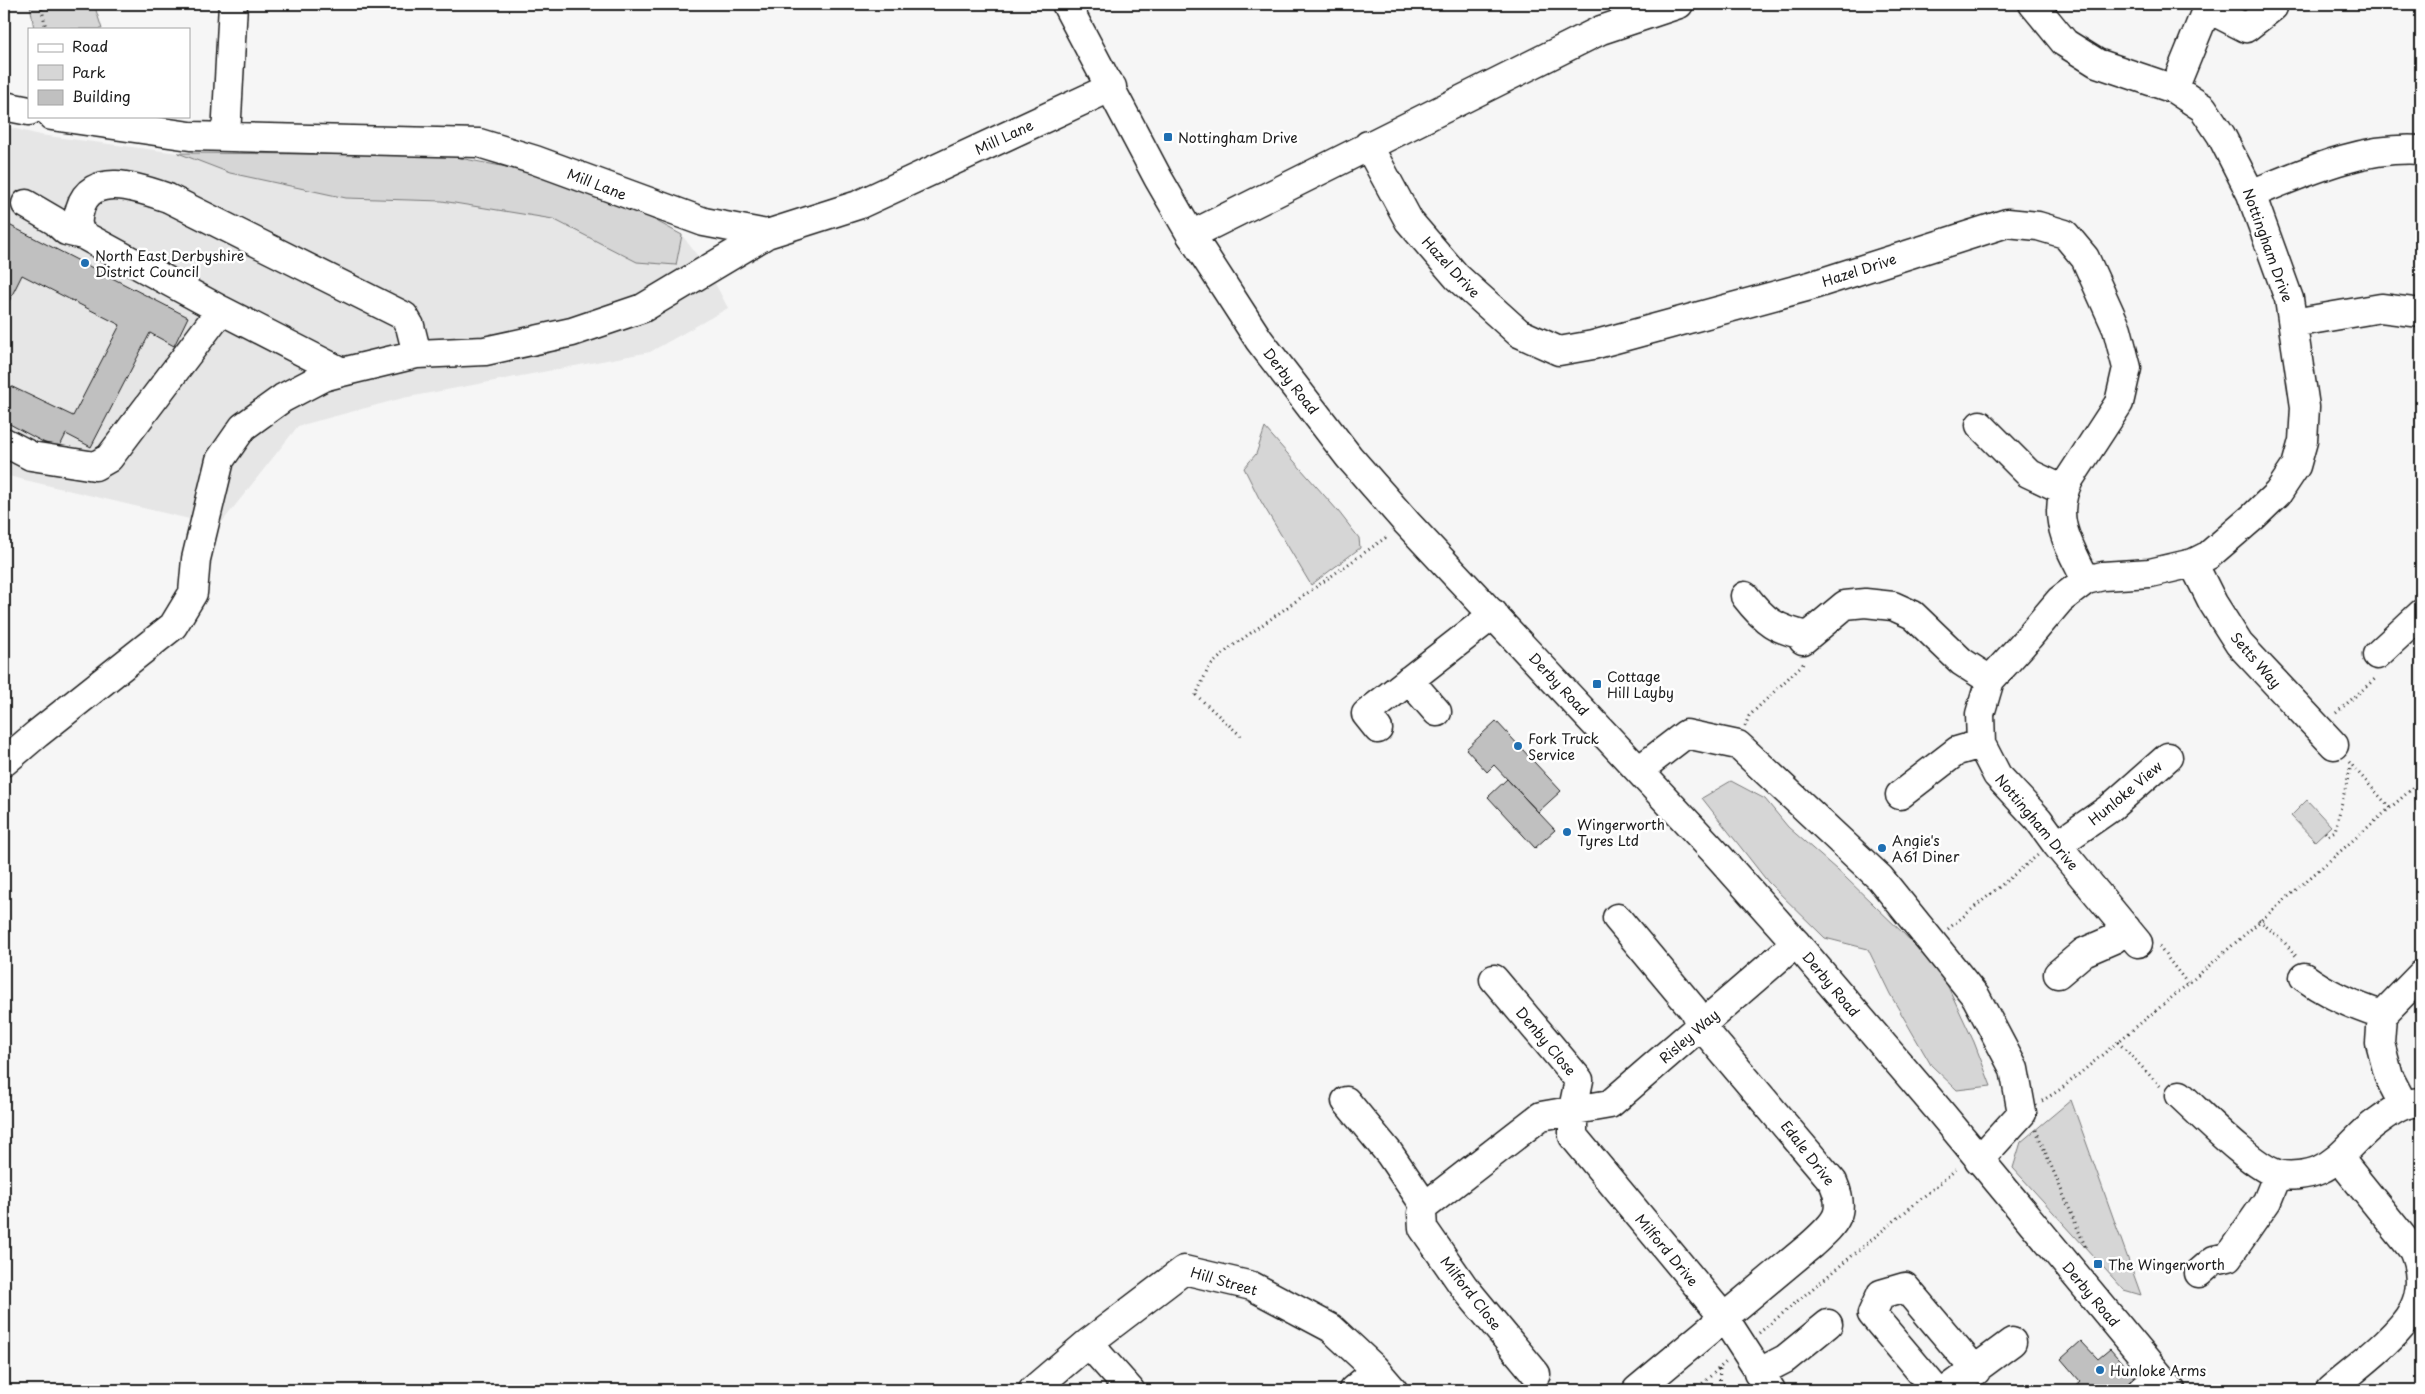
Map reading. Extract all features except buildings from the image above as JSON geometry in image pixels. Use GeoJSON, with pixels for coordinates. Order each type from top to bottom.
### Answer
{"type":"FeatureCollection","features":[{"type":"Feature","properties":{"kind":"main road"},"geometry":{"type":"LineString","coordinates":[[226,136],[233,4]]}},
{"type":"Feature","properties":{"kind":"main road","name":"Derby Road"},"geometry":{"type":"LineString","coordinates":[[1066,4],[1112,87],[1158,178],[1191,235],[1259,340],[1349,456],[1407,523],[1639,770],[1796,943],[2072,1272],[2157,1385]]}},
{"type":"Feature","properties":{"kind":"main road"},"geometry":{"type":"LineString","coordinates":[[1191,235],[1601,30],[1679,4]]}},
{"type":"Feature","properties":{"kind":"main road","name":"Nottingham Drive"},"geometry":{"type":"LineString","coordinates":[[2033,4],[2065,43],[2097,63],[2174,89],[2203,108],[2221,136],[2251,194],[2289,299],[2305,407],[2303,441],[2296,466],[2278,493],[2254,517],[2209,555],[2193,563],[2150,573],[2102,576],[2086,580],[2060,600],[1990,680],[1980,714],[1981,744],[1997,775],[2038,819],[2056,845],[2132,935]]}},
{"type":"Feature","properties":{"kind":"main road"},"geometry":{"type":"LineString","coordinates":[[2174,89],[2204,6],[2246,28],[2274,7]]}},
{"type":"Feature","properties":{"kind":"main road","name":"Mill Lane"},"geometry":{"type":"LineString","coordinates":[[66,118],[190,136],[479,142],[535,160],[704,222],[767,234],[858,205],[1112,87]]}},
{"type":"Feature","properties":{"kind":"main road"},"geometry":{"type":"LineString","coordinates":[[4,106],[28,111]]}},
{"type":"Feature","properties":{"kind":"main road","name":"Hazel Drive"},"geometry":{"type":"LineString","coordinates":[[1368,145],[1410,221],[1457,276],[1519,332],[1558,351],[1592,345],[1810,286],[2007,223],[2038,226],[2065,234],[2085,258],[2117,329],[2127,368],[2119,403],[2064,490],[2060,508],[2064,535],[2086,580]]}},
{"type":"Feature","properties":{"kind":"main road"},"geometry":{"type":"LineString","coordinates":[[2251,194],[2350,156],[2416,149]]}},
{"type":"Feature","properties":{"kind":"main road"},"geometry":{"type":"LineString","coordinates":[[83,235],[77,224],[80,206],[86,196],[98,189],[110,185],[129,186],[168,198],[404,316],[410,326],[417,354]]}},
{"type":"Feature","properties":{"kind":"main road"},"geometry":{"type":"LineString","coordinates":[[26,204],[55,221],[66,231],[83,235],[220,310],[342,372]]}},
{"type":"Feature","properties":{"kind":"main road"},"geometry":{"type":"LineString","coordinates":[[4,762],[36,734],[173,626],[193,593],[196,559],[220,460],[243,427],[283,398],[323,377],[342,372],[417,354],[485,352],[572,332],[643,308],[767,234]]}},
{"type":"Feature","properties":{"kind":"main road"},"geometry":{"type":"LineString","coordinates":[[2293,323],[2381,308],[2421,313]]}},
{"type":"Feature","properties":{"kind":"main road"},"geometry":{"type":"LineString","coordinates":[[4,442],[31,456],[95,466],[109,458],[220,310]]}},
{"type":"Feature","properties":{"kind":"main road"},"geometry":{"type":"LineString","coordinates":[[1980,425],[2028,473],[2064,490]]}},
{"type":"Feature","properties":{"kind":"main road","name":"Setts Way"},"geometry":{"type":"LineString","coordinates":[[2193,563],[2213,603],[2240,644],[2334,746]]}},
{"type":"Feature","properties":{"kind":"main road"},"geometry":{"type":"LineString","coordinates":[[1745,596],[1772,624],[1783,631],[1805,638],[1845,605],[1865,603],[1893,606],[1913,615],[1962,662],[1990,680]]}},
{"type":"Feature","properties":{"kind":"main road"},"geometry":{"type":"LineString","coordinates":[[1378,729],[1366,714],[1494,614]]}},
{"type":"Feature","properties":{"kind":"main road"},"geometry":{"type":"LineString","coordinates":[[2377,655],[2421,614]]}},
{"type":"Feature","properties":{"kind":"main road"},"geometry":{"type":"LineString","coordinates":[[1409,680],[1437,712]]}},
{"type":"Feature","properties":{"kind":"main road"},"geometry":{"type":"LineString","coordinates":[[1639,770],[1686,734],[1738,745],[1880,878],[1970,990],[2014,1069],[2022,1113],[1977,1157]]}},
{"type":"Feature","properties":{"kind":"main road"},"geometry":{"type":"LineString","coordinates":[[1900,795],[1957,751],[1981,744]]}},
{"type":"Feature","properties":{"kind":"main road","name":"Hunloke View"},"geometry":{"type":"LineString","coordinates":[[2056,845],[2110,808],[2168,757]]}},
{"type":"Feature","properties":{"kind":"main road","name":"Edale Drive"},"geometry":{"type":"LineString","coordinates":[[1617,918],[1693,1009],[1700,1026],[1828,1176],[1840,1199],[1839,1212],[1830,1227],[1725,1319],[1637,1390]]}},
{"type":"Feature","properties":{"kind":"main road"},"geometry":{"type":"LineString","coordinates":[[2058,974],[2084,952],[2114,939],[2132,935]]}},
{"type":"Feature","properties":{"kind":"main road","name":"Risley Way"},"geometry":{"type":"LineString","coordinates":[[1573,1109],[1610,1104],[1796,943]]}},
{"type":"Feature","properties":{"kind":"main road"},"geometry":{"type":"LineString","coordinates":[[2299,965],[2321,990],[2382,1014]]}},
{"type":"Feature","properties":{"kind":"main road"},"geometry":{"type":"LineString","coordinates":[[2180,1096],[2253,1160],[2278,1174],[2298,1175],[2318,1171],[2339,1158],[2361,1134],[2412,1103],[2389,1077],[2380,1042],[2382,1014],[2421,975]]}},
{"type":"Feature","properties":{"kind":"main road","name":"Denby Close"},"geometry":{"type":"LineString","coordinates":[[1494,979],[1579,1080],[1573,1109]]}},
{"type":"Feature","properties":{"kind":"main road"},"geometry":{"type":"LineString","coordinates":[[1346,1101],[1389,1153],[1426,1206],[1541,1116],[1573,1109]]}},
{"type":"Feature","properties":{"kind":"main road","name":"Milford Drive"},"geometry":{"type":"LineString","coordinates":[[1573,1109],[1573,1136],[1725,1319],[1764,1382]]}},
{"type":"Feature","properties":{"kind":"main road"},"geometry":{"type":"LineString","coordinates":[[2330,1390],[2398,1330],[2414,1309],[2421,1278],[2420,1262],[2413,1250],[2339,1158]]}},
{"type":"Feature","properties":{"kind":"main road"},"geometry":{"type":"LineString","coordinates":[[2199,1274],[2214,1260],[2228,1257],[2267,1201],[2278,1174]]}},
{"type":"Feature","properties":{"kind":"main road","name":"Milford Close"},"geometry":{"type":"LineString","coordinates":[[1426,1206],[1422,1213],[1424,1228],[1464,1287],[1536,1374]]}},
{"type":"Feature","properties":{"kind":"main road","name":"Hill Street"},"geometry":{"type":"LineString","coordinates":[[1033,1390],[1088,1343],[1184,1270],[1252,1286],[1331,1328],[1384,1380]]}},
{"type":"Feature","properties":{"kind":"main road"},"geometry":{"type":"LineString","coordinates":[[1936,1390],[1872,1314],[1881,1294],[1906,1287],[1976,1371]]}},
{"type":"Feature","properties":{"kind":"main road"},"geometry":{"type":"LineString","coordinates":[[1764,1382],[1784,1359],[1828,1324]]}},
{"type":"Feature","properties":{"kind":"main road"},"geometry":{"type":"LineString","coordinates":[[1947,1390],[1976,1371],[2012,1342]]}},
{"type":"Feature","properties":{"kind":"main road"},"geometry":{"type":"LineString","coordinates":[[1088,1343],[1130,1390]]}},
{"type":"Feature","properties":{"kind":"main road"},"geometry":{"type":"LineString","coordinates":[[1353,1390],[1384,1380]]}},
{"type":"Feature","properties":{"kind":"path"},"geometry":{"type":"LineString","coordinates":[[42,4],[46,28]]}},
{"type":"Feature","properties":{"kind":"path"},"geometry":{"type":"LineString","coordinates":[[1241,736],[1196,695],[1210,667],[1230,647],[1407,523]]}},
{"type":"Feature","properties":{"kind":"path"},"geometry":{"type":"LineString","coordinates":[[1738,745],[1749,716],[1810,658],[1805,638]]}},
{"type":"Feature","properties":{"kind":"path"},"geometry":{"type":"LineString","coordinates":[[2325,832],[2328,835],[2335,831],[2334,746],[2381,674],[2377,655]]}},
{"type":"Feature","properties":{"kind":"path"},"geometry":{"type":"LineString","coordinates":[[2334,746],[2390,808]]}},
{"type":"Feature","properties":{"kind":"path"},"geometry":{"type":"LineString","coordinates":[[2072,1272],[2085,1246],[2036,1129],[2022,1113],[2061,1089],[2188,984],[2421,781]]}},
{"type":"Feature","properties":{"kind":"path"},"geometry":{"type":"LineString","coordinates":[[1959,920],[2018,872]]}},
{"type":"Feature","properties":{"kind":"path"},"geometry":{"type":"LineString","coordinates":[[2260,920],[2299,965]]}},
{"type":"Feature","properties":{"kind":"path"},"geometry":{"type":"LineString","coordinates":[[2132,935],[2156,944],[2188,984]]}},
{"type":"Feature","properties":{"kind":"path"},"geometry":{"type":"LineString","coordinates":[[2117,1042],[2168,1093],[2180,1096]]}},
{"type":"Feature","properties":{"kind":"path"},"geometry":{"type":"LineString","coordinates":[[1695,1390],[1742,1348],[1977,1157]]}},
{"type":"Feature","properties":{"kind":"path"},"geometry":{"type":"LineString","coordinates":[[1720,1368],[1720,1390]]}},
{"type":"Feature","properties":{"kind":"shaded area","name":"North East Derbyshire District Council"},"geometry":{"type":"Polygon","coordinates":[[[4,126],[40,135],[178,153],[444,155],[638,211],[682,235],[708,270],[728,308],[650,352],[403,398],[298,426],[219,526],[4,475],[4,126]]]}},
{"type":"Feature","properties":{"kind":"green space"},"geometry":{"type":"Polygon","coordinates":[[[30,4],[94,4],[102,28],[34,28],[30,4]]]}},
{"type":"Feature","properties":{"kind":"green space"},"geometry":{"type":"Polygon","coordinates":[[[178,153],[444,155],[558,177],[638,211],[682,235],[676,265],[637,262],[553,219],[442,201],[346,198],[230,173],[178,153]]]}},
{"type":"Feature","properties":{"kind":"green space"},"geometry":{"type":"Polygon","coordinates":[[[1265,428],[1338,511],[1359,538],[1360,548],[1311,585],[1259,498],[1244,468],[1256,454],[1265,428]]]}},
{"type":"Feature","properties":{"kind":"green space"},"geometry":{"type":"Polygon","coordinates":[[[1731,781],[1765,799],[1788,827],[1845,877],[1942,974],[1974,1042],[1991,1086],[1957,1090],[1931,1065],[1890,994],[1868,949],[1825,938],[1768,882],[1702,798],[1731,781]]]}},
{"type":"Feature","properties":{"kind":"green space"},"geometry":{"type":"Polygon","coordinates":[[[2307,800],[2331,826],[2315,841],[2291,816],[2307,800]]]}},
{"type":"Feature","properties":{"kind":"green space"},"geometry":{"type":"Polygon","coordinates":[[[2071,1100],[2141,1295],[2124,1290],[2013,1168],[2021,1142],[2071,1100]]]}},
{"type":"Feature","properties":{"kind":"place","name":"Nottingham Drive"},"geometry":{"type":"Point","coordinates":[1168,137]}},
{"type":"Feature","properties":{"kind":"place","name":"North East Derbyshire District Council"},"geometry":{"type":"Point","coordinates":[85,263]}},
{"type":"Feature","properties":{"kind":"place","name":"Cottage Hill Layby"},"geometry":{"type":"Point","coordinates":[1597,684]}},
{"type":"Feature","properties":{"kind":"place","name":"Fork Truck Service"},"geometry":{"type":"Point","coordinates":[1518,746]}},
{"type":"Feature","properties":{"kind":"place","name":"Wingerworth Tyres Ltd"},"geometry":{"type":"Point","coordinates":[1567,832]}},
{"type":"Feature","properties":{"kind":"place","name":"Angie's A61 Diner"},"geometry":{"type":"Point","coordinates":[1882,848]}},
{"type":"Feature","properties":{"kind":"place","name":"The Wingerworth"},"geometry":{"type":"Point","coordinates":[2098,1264]}},
{"type":"Feature","properties":{"kind":"place","name":"Hunloke Arms"},"geometry":{"type":"Point","coordinates":[2100,1370]}}]}
